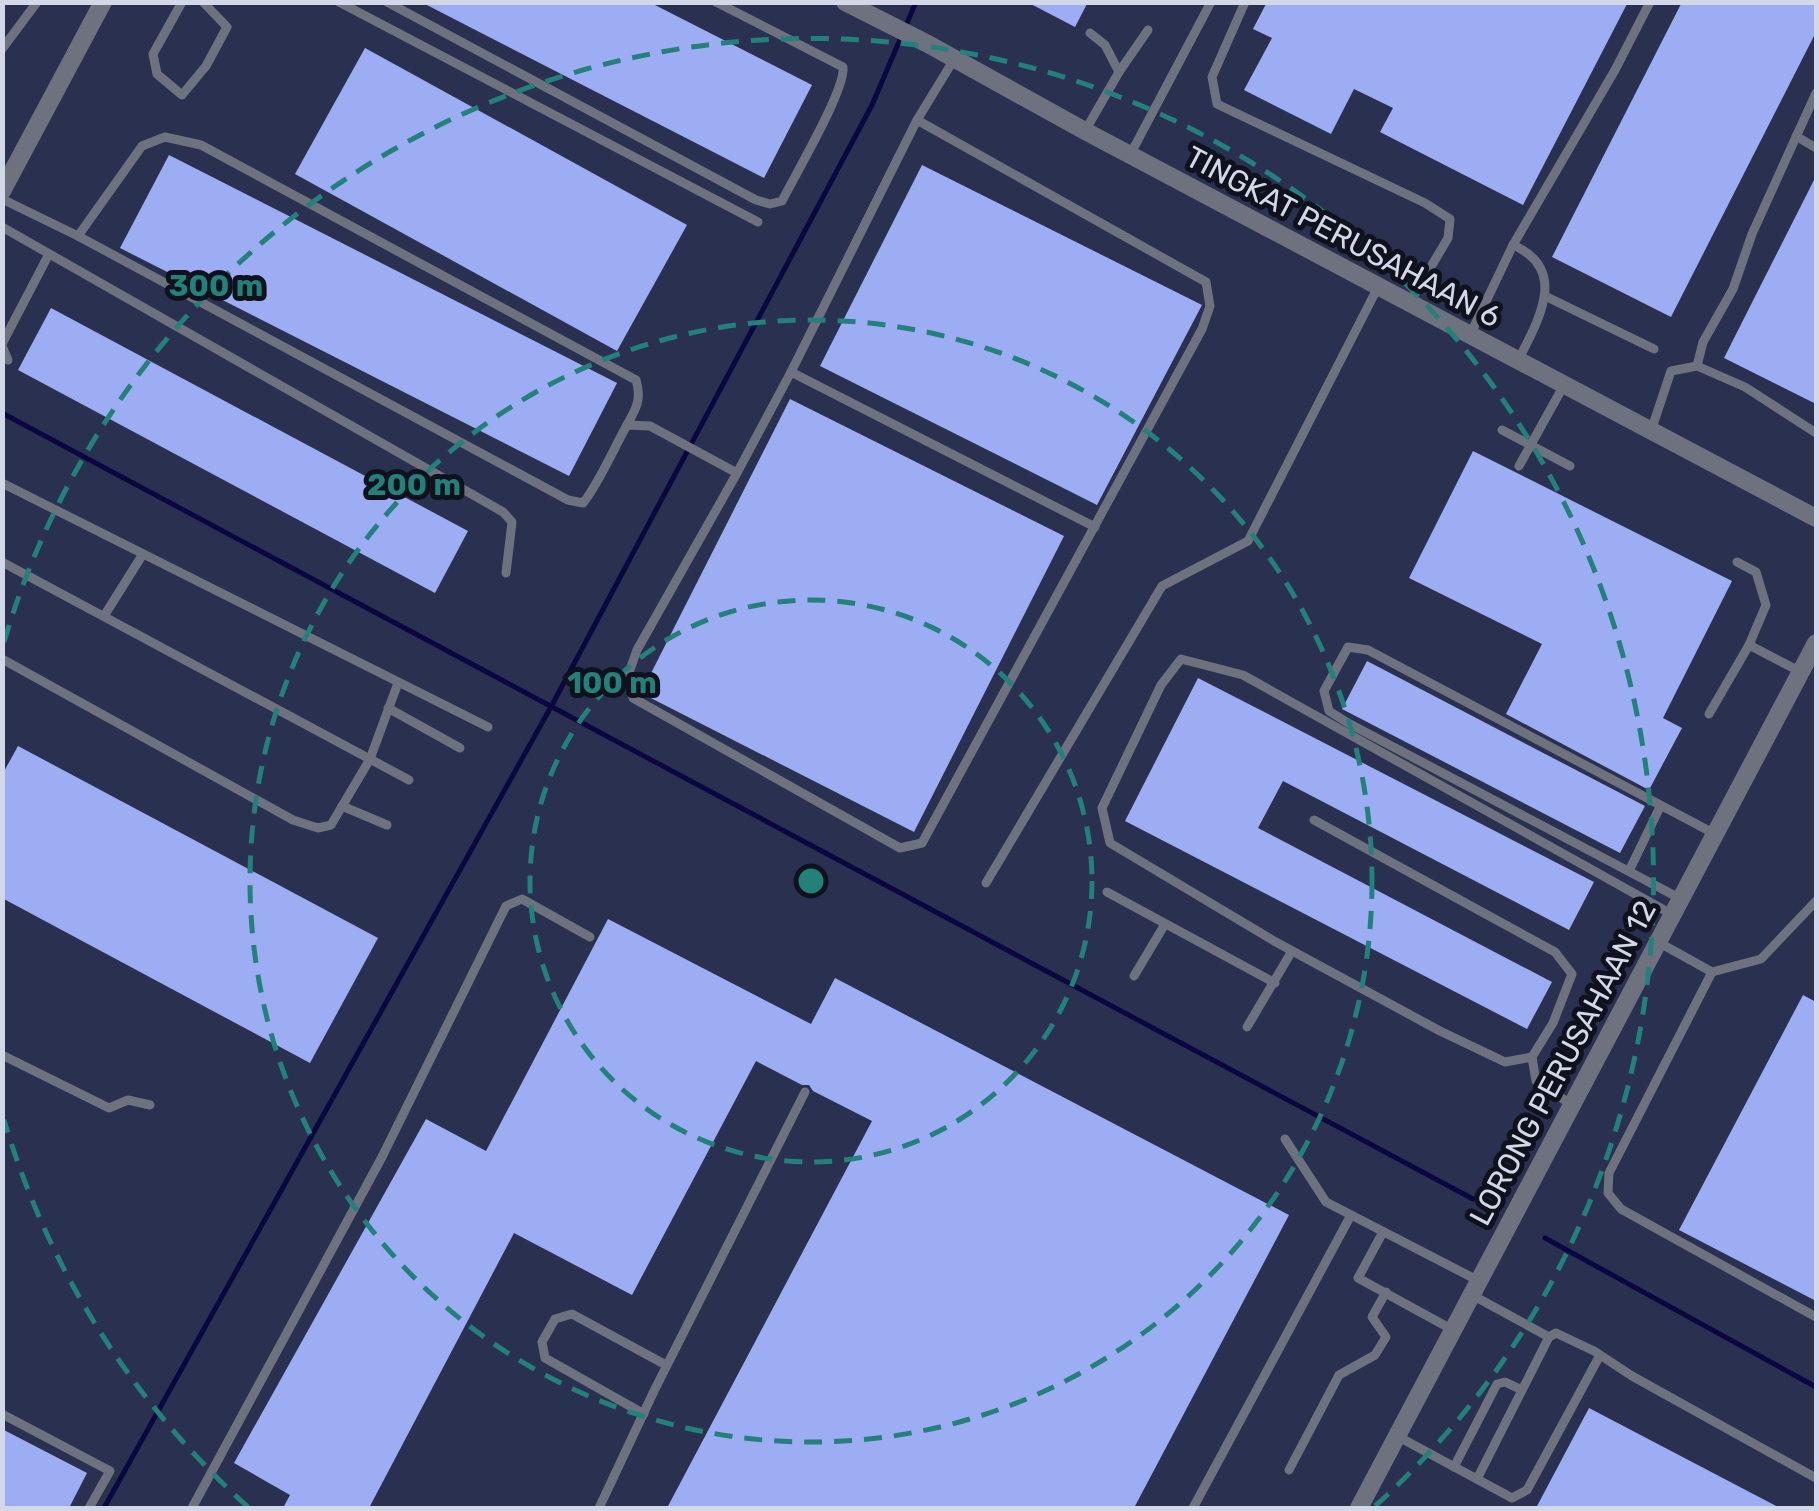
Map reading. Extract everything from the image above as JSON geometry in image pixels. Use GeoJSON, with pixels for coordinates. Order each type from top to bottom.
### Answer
{"type":"FeatureCollection","features":[{"type":"Feature","properties":{"kind":"street"},"geometry":{"type":"LineString","coordinates":[[2,191],[103,2]]}},
{"type":"Feature","properties":{"kind":"street","name":"TINGKAT PERUSAHAAN 6"},"geometry":{"type":"LineString","coordinates":[[844,2],[865,8],[1085,131],[1816,518]]}},
{"type":"Feature","properties":{"kind":"street","name":"LORONG PERUSAHAAN 12"},"geometry":{"type":"LineString","coordinates":[[1359,1508],[1816,643]]}},
{"type":"Feature","properties":{"kind":"lane"},"geometry":{"type":"LineString","coordinates":[[2,49],[38,2]]}},
{"type":"Feature","properties":{"kind":"lane"},"geometry":{"type":"LineString","coordinates":[[182,2],[153,54],[157,74],[182,95],[206,66],[227,27],[203,2]]}},
{"type":"Feature","properties":{"kind":"lane"},"geometry":{"type":"LineString","coordinates":[[340,2],[758,222]]}},
{"type":"Feature","properties":{"kind":"lane"},"geometry":{"type":"LineString","coordinates":[[387,2],[756,200],[770,204],[782,201],[832,102],[844,74],[843,67],[716,2]]}},
{"type":"Feature","properties":{"kind":"lane"},"geometry":{"type":"LineString","coordinates":[[1130,155],[1211,2]]}},
{"type":"Feature","properties":{"kind":"lane"},"geometry":{"type":"LineString","coordinates":[[1245,2],[1212,77],[1217,104],[1425,203],[1450,219],[1448,238],[1409,304]]}},
{"type":"Feature","properties":{"kind":"lane"},"geometry":{"type":"LineString","coordinates":[[1470,336],[1513,245],[1650,2]]}},
{"type":"Feature","properties":{"kind":"lane"},"geometry":{"type":"LineString","coordinates":[[1085,131],[1148,30]]}},
{"type":"Feature","properties":{"kind":"lane"},"geometry":{"type":"LineString","coordinates":[[1090,32],[1105,45],[1119,72]]}},
{"type":"Feature","properties":{"kind":"lane"},"geometry":{"type":"LineString","coordinates":[[917,120],[1206,282],[1210,306],[1202,329],[922,843],[900,848],[633,698],[627,678],[637,650],[791,372],[917,120],[953,60]]}},
{"type":"Feature","properties":{"kind":"lane"},"geometry":{"type":"LineString","coordinates":[[1697,366],[1703,342],[1733,289],[1752,234],[1816,93]]}},
{"type":"Feature","properties":{"kind":"lane"},"geometry":{"type":"LineString","coordinates":[[2,199],[78,236],[568,500],[583,503],[592,492],[638,403],[636,380],[201,145],[164,136],[142,146],[78,236]]}},
{"type":"Feature","properties":{"kind":"lane"},"geometry":{"type":"LineString","coordinates":[[1796,136],[1816,148]]}},
{"type":"Feature","properties":{"kind":"lane"},"geometry":{"type":"LineString","coordinates":[[2,227],[503,512],[512,522],[506,572]]}},
{"type":"Feature","properties":{"kind":"lane"},"geometry":{"type":"LineString","coordinates":[[1513,245],[1526,251],[1545,278],[1545,306],[1518,360]]}},
{"type":"Feature","properties":{"kind":"lane"},"geometry":{"type":"LineString","coordinates":[[8,360],[2,345],[49,254]]}},
{"type":"Feature","properties":{"kind":"lane"},"geometry":{"type":"LineString","coordinates":[[986,884],[1162,586],[1248,541],[1378,287]]}},
{"type":"Feature","properties":{"kind":"lane"},"geometry":{"type":"LineString","coordinates":[[1545,296],[1654,349]]}},
{"type":"Feature","properties":{"kind":"lane"},"geometry":{"type":"LineString","coordinates":[[1651,431],[1671,371],[1697,366],[1744,387],[1816,433]]}},
{"type":"Feature","properties":{"kind":"lane"},"geometry":{"type":"LineString","coordinates":[[791,372],[1094,526]]}},
{"type":"Feature","properties":{"kind":"lane"},"geometry":{"type":"LineString","coordinates":[[1520,466],[1564,385]]}},
{"type":"Feature","properties":{"kind":"lane"},"geometry":{"type":"LineString","coordinates":[[627,425],[650,426],[736,473]]}},
{"type":"Feature","properties":{"kind":"lane"},"geometry":{"type":"LineString","coordinates":[[1502,430],[1570,466]]}},
{"type":"Feature","properties":{"kind":"lane"},"geometry":{"type":"LineString","coordinates":[[2,482],[488,727]]}},
{"type":"Feature","properties":{"kind":"lane"},"geometry":{"type":"LineString","coordinates":[[104,616],[142,554]]}},
{"type":"Feature","properties":{"kind":"lane"},"geometry":{"type":"LineString","coordinates":[[2,562],[409,780]]}},
{"type":"Feature","properties":{"kind":"lane"},"geometry":{"type":"LineString","coordinates":[[1709,714],[1749,645],[1766,605],[1756,572],[1737,562]]}},
{"type":"Feature","properties":{"kind":"lane"},"geometry":{"type":"LineString","coordinates":[[1749,645],[1801,672]]}},
{"type":"Feature","properties":{"kind":"lane"},"geometry":{"type":"LineString","coordinates":[[1677,907],[1629,872],[1348,723],[1330,711],[1324,691],[1348,647],[1368,650],[1715,834]]}},
{"type":"Feature","properties":{"kind":"lane"},"geometry":{"type":"LineString","coordinates":[[2,659],[293,820],[318,828],[331,826],[370,759],[398,683]]}},
{"type":"Feature","properties":{"kind":"lane"},"geometry":{"type":"LineString","coordinates":[[1532,1057],[1504,1062],[1292,951],[1110,843],[1102,808],[1161,684],[1181,660],[1242,675],[1482,811],[1677,907]]}},
{"type":"Feature","properties":{"kind":"lane"},"geometry":{"type":"LineString","coordinates":[[388,708],[460,748]]}},
{"type":"Feature","properties":{"kind":"lane"},"geometry":{"type":"LineString","coordinates":[[342,806],[387,826]]}},
{"type":"Feature","properties":{"kind":"lane"},"geometry":{"type":"LineString","coordinates":[[1629,872],[1660,807]]}},
{"type":"Feature","properties":{"kind":"lane"},"geometry":{"type":"LineString","coordinates":[[1314,820],[1554,952],[1572,974],[1553,1022],[1532,1057],[1536,1082],[1572,1105]]}},
{"type":"Feature","properties":{"kind":"lane"},"geometry":{"type":"LineString","coordinates":[[1107,892],[1275,983]]}},
{"type":"Feature","properties":{"kind":"lane"},"geometry":{"type":"LineString","coordinates":[[192,1508],[382,1157],[506,906],[522,899],[590,937]]}},
{"type":"Feature","properties":{"kind":"lane"},"geometry":{"type":"LineString","coordinates":[[1658,942],[1712,972],[1762,959],[1816,901]]}},
{"type":"Feature","properties":{"kind":"lane"},"geometry":{"type":"LineString","coordinates":[[1134,976],[1165,924]]}},
{"type":"Feature","properties":{"kind":"lane"},"geometry":{"type":"LineString","coordinates":[[1247,1028],[1292,951]]}},
{"type":"Feature","properties":{"kind":"lane"},"geometry":{"type":"LineString","coordinates":[[1712,972],[1609,1173],[1608,1193],[1620,1209],[1816,1318]]}},
{"type":"Feature","properties":{"kind":"lane"},"geometry":{"type":"LineString","coordinates":[[2,1055],[109,1108],[128,1100],[150,1105]]}},
{"type":"Feature","properties":{"kind":"lane"},"geometry":{"type":"LineString","coordinates":[[599,1508],[666,1365],[805,1092]]}},
{"type":"Feature","properties":{"kind":"lane"},"geometry":{"type":"LineString","coordinates":[[1284,1140],[1326,1202],[1383,1232],[1549,1336]]}},
{"type":"Feature","properties":{"kind":"lane"},"geometry":{"type":"LineString","coordinates":[[1193,1508],[1351,1215]]}},
{"type":"Feature","properties":{"kind":"lane"},"geometry":{"type":"LineString","coordinates":[[1383,1232],[1358,1278],[1453,1330]]}},
{"type":"Feature","properties":{"kind":"lane"},"geometry":{"type":"LineString","coordinates":[[1289,1470],[1339,1375],[1375,1355],[1386,1338],[1372,1317],[1386,1292]]}},
{"type":"Feature","properties":{"kind":"lane"},"geometry":{"type":"LineString","coordinates":[[644,1414],[545,1358],[542,1342],[555,1319],[572,1314],[666,1365]]}},
{"type":"Feature","properties":{"kind":"lane"},"geometry":{"type":"LineString","coordinates":[[1477,1479],[1549,1336],[1556,1334],[1594,1351],[1816,1478]]}},
{"type":"Feature","properties":{"kind":"lane"},"geometry":{"type":"LineString","coordinates":[[1397,1436],[1512,1498],[1526,1490],[1599,1357]]}},
{"type":"Feature","properties":{"kind":"lane"},"geometry":{"type":"LineString","coordinates":[[1454,1467],[1497,1384],[1506,1382],[1522,1390]]}},
{"type":"Feature","properties":{"kind":"lane"},"geometry":{"type":"LineString","coordinates":[[2,1414],[110,1471],[89,1508]]}},
{"type":"Feature","properties":{"kind":"shaded area"},"geometry":{"type":"Polygon","coordinates":[[[3,3],[1816,3],[1816,1508],[3,1508],[3,3]]]}},
{"type":"Feature","properties":{"kind":"building"},"geometry":{"type":"Polygon","coordinates":[[[421,2],[649,2],[812,85],[764,178],[421,2]]]}},
{"type":"Feature","properties":{"kind":"building"},"geometry":{"type":"Polygon","coordinates":[[[1027,2],[1088,2],[1075,27],[1027,2]]]}},
{"type":"Feature","properties":{"kind":"building"},"geometry":{"type":"Polygon","coordinates":[[[1267,2],[1628,2],[1523,205],[1380,132],[1393,108],[1354,89],[1331,134],[1244,90],[1272,38],[1253,29],[1267,2]]]}},
{"type":"Feature","properties":{"kind":"building"},"geometry":{"type":"Polygon","coordinates":[[[1682,2],[1816,2],[1816,32],[1671,317],[1552,257],[1682,2]]]}},
{"type":"Feature","properties":{"kind":"building"},"geometry":{"type":"Polygon","coordinates":[[[365,48],[687,225],[617,351],[295,174],[365,48]]]}},
{"type":"Feature","properties":{"kind":"building"},"geometry":{"type":"Polygon","coordinates":[[[169,155],[617,383],[569,476],[120,248],[169,155]]]}},
{"type":"Feature","properties":{"kind":"building"},"geometry":{"type":"Polygon","coordinates":[[[922,165],[1202,305],[1097,505],[820,366],[922,165]]]}},
{"type":"Feature","properties":{"kind":"building"},"geometry":{"type":"Polygon","coordinates":[[[1816,176],[1816,404],[1724,358],[1816,176]]]}},
{"type":"Feature","properties":{"kind":"building"},"geometry":{"type":"Polygon","coordinates":[[[51,308],[468,531],[435,593],[18,370],[51,308]]]}},
{"type":"Feature","properties":{"kind":"building"},"geometry":{"type":"Polygon","coordinates":[[[790,399],[1064,536],[914,832],[641,693],[790,399]]]}},
{"type":"Feature","properties":{"kind":"building"},"geometry":{"type":"Polygon","coordinates":[[[1473,451],[1732,581],[1663,718],[1682,728],[1649,790],[1506,714],[1542,644],[1409,578],[1473,451]]]}},
{"type":"Feature","properties":{"kind":"building"},"geometry":{"type":"Polygon","coordinates":[[[1367,661],[1645,806],[1620,853],[1342,709],[1367,661]]]}},
{"type":"Feature","properties":{"kind":"building"},"geometry":{"type":"Polygon","coordinates":[[[1198,678],[1594,882],[1569,930],[1283,781],[1258,828],[1552,982],[1527,1029],[1125,821],[1198,678]]]}},
{"type":"Feature","properties":{"kind":"building"},"geometry":{"type":"Polygon","coordinates":[[[18,746],[378,938],[310,1063],[2,898],[2,775],[18,746]]]}},
{"type":"Feature","properties":{"kind":"building"},"geometry":{"type":"Polygon","coordinates":[[[608,919],[811,1024],[835,978],[1289,1215],[1134,1508],[667,1508],[872,1121],[813,1091],[809,1085],[756,1061],[632,1295],[514,1233],[369,1508],[283,1508],[290,1495],[234,1463],[426,1119],[486,1151],[608,919]]]}},
{"type":"Feature","properties":{"kind":"building"},"geometry":{"type":"Polygon","coordinates":[[[1803,995],[1816,1002],[1816,1301],[1679,1230],[1803,995]]]}},
{"type":"Feature","properties":{"kind":"building"},"geometry":{"type":"Polygon","coordinates":[[[1589,1408],[1780,1508],[1536,1508],[1589,1408]]]}},
{"type":"Feature","properties":{"kind":"building"},"geometry":{"type":"Polygon","coordinates":[[[2,1429],[87,1473],[69,1508],[2,1508],[2,1429]]]}},
{"type":"Feature","properties":{"kind":"waterway"},"geometry":{"type":"LineString","coordinates":[[104,1508],[552,705],[872,105],[916,2]]}},
{"type":"Feature","properties":{"kind":"waterway"},"geometry":{"type":"LineString","coordinates":[[2,413],[1473,1199]]}},
{"type":"Feature","properties":{"kind":"waterway"},"geometry":{"type":"LineString","coordinates":[[1545,1238],[1816,1387]]}}]}
